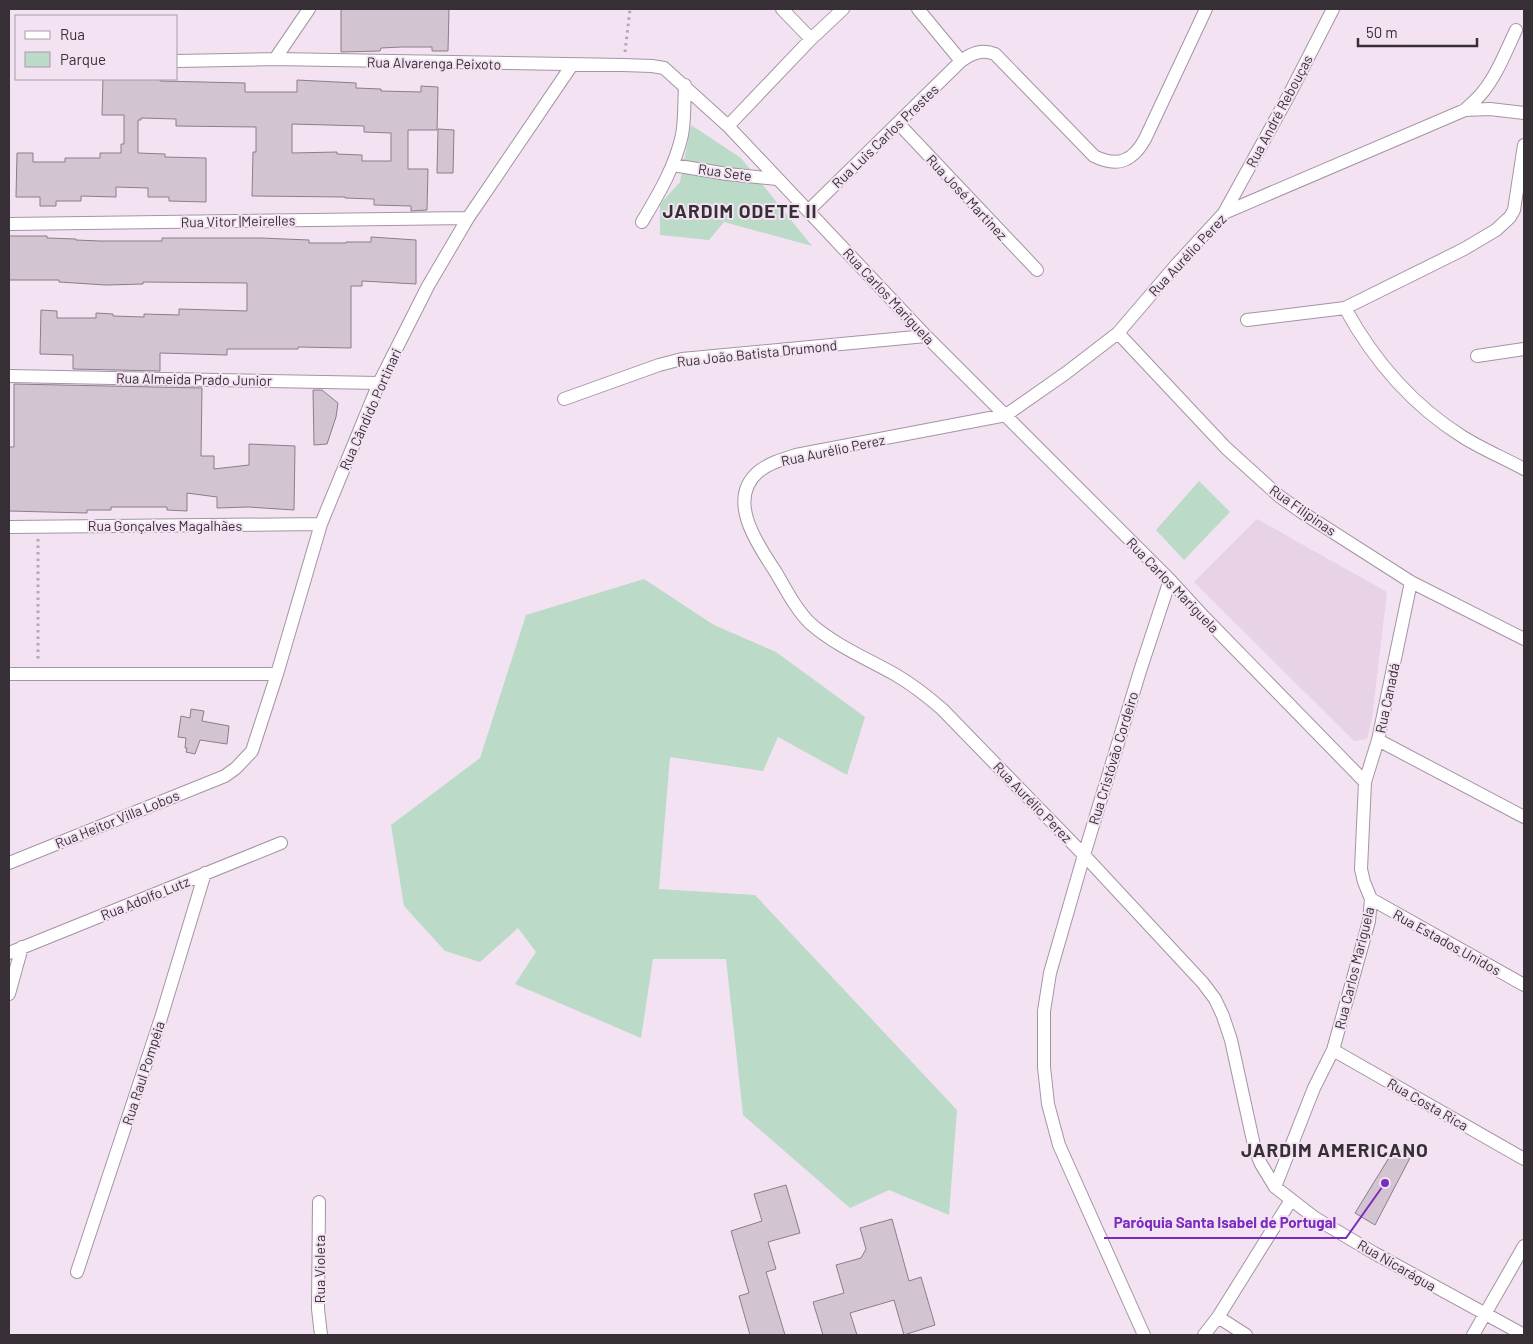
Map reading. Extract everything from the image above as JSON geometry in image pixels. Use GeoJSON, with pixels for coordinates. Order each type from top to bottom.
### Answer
{"type":"FeatureCollection","features":[{"type":"Feature","properties":{"kind":"street"},"geometry":{"type":"LineString","coordinates":[[275,59],[309,9]]}},
{"type":"Feature","properties":{"kind":"street"},"geometry":{"type":"LineString","coordinates":[[782,9],[811,39]]}},
{"type":"Feature","properties":{"kind":"street"},"geometry":{"type":"LineString","coordinates":[[728,126],[811,39],[843,9]]}},
{"type":"Feature","properties":{"kind":"street"},"geometry":{"type":"LineString","coordinates":[[918,9],[961,61],[971,54],[988,52],[995,54],[1094,156],[1105,162],[1115,162],[1134,156],[1140,149],[1206,9]]}},
{"type":"Feature","properties":{"kind":"street","name":"Rua André Rebouças"},"geometry":{"type":"LineString","coordinates":[[1224,213],[1289,95],[1333,9]]}},
{"type":"Feature","properties":{"kind":"street"},"geometry":{"type":"LineString","coordinates":[[1464,110],[1482,94],[1498,68],[1516,30]]}},
{"type":"Feature","properties":{"kind":"street","name":"Rua Alvarenga Peixoto"},"geometry":{"type":"LineString","coordinates":[[178,60],[275,59],[652,66],[664,68],[685,85]]}},
{"type":"Feature","properties":{"kind":"street","name":"Rua Luis Carlos Prestes"},"geometry":{"type":"LineString","coordinates":[[808,211],[961,61]]}},
{"type":"Feature","properties":{"kind":"street","name":"Rua Cândido Portinari"},"geometry":{"type":"LineString","coordinates":[[224,776],[236,768],[252,751],[277,674],[321,524],[379,383],[428,286],[468,218],[572,65]]}},
{"type":"Feature","properties":{"kind":"street"},"geometry":{"type":"LineString","coordinates":[[642,222],[673,164],[682,134],[685,85]]}},
{"type":"Feature","properties":{"kind":"street","name":"Rua Carlos Mariguela"},"geometry":{"type":"LineString","coordinates":[[685,85],[728,126],[926,336],[1170,580],[1204,618],[1364,782],[1361,869],[1371,899],[1369,921],[1333,1050],[1314,1088],[1275,1187]]}},
{"type":"Feature","properties":{"kind":"street","name":"Rua Aurélio Perez"},"geometry":{"type":"LineString","coordinates":[[1275,1187],[1255,1150],[1231,1040],[1223,1016],[1215,999],[1203,983],[1084,854],[942,709],[919,689],[828,638],[811,624],[801,613],[754,538],[745,510],[748,488],[757,473],[777,461],[796,455],[1006,415],[1066,373],[1118,333],[1224,213],[1464,110],[1490,109],[1524,113]]}},
{"type":"Feature","properties":{"kind":"street","name":"Rua José Martinez"},"geometry":{"type":"LineString","coordinates":[[898,124],[1037,270]]}},
{"type":"Feature","properties":{"kind":"street"},"geometry":{"type":"LineString","coordinates":[[1247,320],[1345,308],[1464,249],[1496,230],[1510,218],[1514,210],[1524,145]]}},
{"type":"Feature","properties":{"kind":"street","name":"Rua Sete"},"geometry":{"type":"LineString","coordinates":[[673,164],[728,174],[777,179]]}},
{"type":"Feature","properties":{"kind":"street","name":"Rua Vitor |Meirelles"},"geometry":{"type":"LineString","coordinates":[[9,224],[468,218]]}},
{"type":"Feature","properties":{"kind":"street"},"geometry":{"type":"LineString","coordinates":[[1345,308],[1357,330],[1378,360],[1406,393],[1431,416],[1464,438],[1524,469]]}},
{"type":"Feature","properties":{"kind":"street","name":"Rua Filipinas"},"geometry":{"type":"LineString","coordinates":[[1118,333],[1226,448],[1279,496],[1302,513],[1411,582],[1524,639]]}},
{"type":"Feature","properties":{"kind":"street","name":"Rua João Batista Drumond"},"geometry":{"type":"LineString","coordinates":[[564,399],[659,365],[682,359],[926,336]]}},
{"type":"Feature","properties":{"kind":"street"},"geometry":{"type":"LineString","coordinates":[[1477,356],[1524,349]]}},
{"type":"Feature","properties":{"kind":"street","name":"Rua Almeida Prado Junior"},"geometry":{"type":"LineString","coordinates":[[9,376],[379,383]]}},
{"type":"Feature","properties":{"kind":"street","name":"Rua Gonçalves Magalhães"},"geometry":{"type":"LineString","coordinates":[[9,526],[321,524]]}},
{"type":"Feature","properties":{"kind":"street","name":"Rua Cristóvão Cordeiro"},"geometry":{"type":"LineString","coordinates":[[1144,1335],[1059,1145],[1048,1104],[1044,1067],[1044,1012],[1050,973],[1084,854],[1137,680],[1170,580]]}},
{"type":"Feature","properties":{"kind":"street","name":"Rua Canadá"},"geometry":{"type":"LineString","coordinates":[[1411,582],[1378,740],[1524,817]]}},
{"type":"Feature","properties":{"kind":"street"},"geometry":{"type":"LineString","coordinates":[[9,674],[277,674]]}},
{"type":"Feature","properties":{"kind":"street"},"geometry":{"type":"LineString","coordinates":[[1364,782],[1378,740]]}},
{"type":"Feature","properties":{"kind":"street","name":"Rua Heitor Villa Lobos"},"geometry":{"type":"LineString","coordinates":[[9,863],[224,776]]}},
{"type":"Feature","properties":{"kind":"street","name":"Rua Adolfo Lutz"},"geometry":{"type":"LineString","coordinates":[[9,953],[281,843]]}},
{"type":"Feature","properties":{"kind":"street","name":"Rua Raul Pompéia"},"geometry":{"type":"LineString","coordinates":[[77,1272],[161,1018],[205,874]]}},
{"type":"Feature","properties":{"kind":"street","name":"Rua Estados Unidos"},"geometry":{"type":"LineString","coordinates":[[1371,899],[1524,985]]}},
{"type":"Feature","properties":{"kind":"street"},"geometry":{"type":"LineString","coordinates":[[9,994],[22,948]]}},
{"type":"Feature","properties":{"kind":"street","name":"Rua Costa Rica"},"geometry":{"type":"LineString","coordinates":[[1333,1050],[1524,1158]]}},
{"type":"Feature","properties":{"kind":"street","name":"Rua Nicarágua"},"geometry":{"type":"LineString","coordinates":[[1275,1187],[1315,1218],[1374,1253],[1524,1335]]}},
{"type":"Feature","properties":{"kind":"street"},"geometry":{"type":"LineString","coordinates":[[1204,1335],[1218,1317],[1291,1200]]}},
{"type":"Feature","properties":{"kind":"street","name":"Rua Violeta"},"geometry":{"type":"LineString","coordinates":[[319,1202],[318,1309],[321,1335]]}},
{"type":"Feature","properties":{"kind":"street"},"geometry":{"type":"LineString","coordinates":[[1474,1335],[1524,1246]]}},
{"type":"Feature","properties":{"kind":"street"},"geometry":{"type":"LineString","coordinates":[[1218,1317],[1246,1335]]}},
{"type":"Feature","properties":{"kind":"path"},"geometry":{"type":"LineString","coordinates":[[624,65],[630,9]]}},
{"type":"Feature","properties":{"kind":"path"},"geometry":{"type":"LineString","coordinates":[[38,526],[38,673]]}},
{"type":"Feature","properties":{"kind":"shaded area"},"geometry":{"type":"Polygon","coordinates":[[[1257,519],[1387,592],[1372,718],[1367,739],[1354,741],[1194,582],[1257,519]]]}},
{"type":"Feature","properties":{"kind":"green space"},"geometry":{"type":"Polygon","coordinates":[[[691,125],[741,158],[812,246],[724,222],[709,240],[660,235],[660,204],[680,182],[691,125]]]}},
{"type":"Feature","properties":{"kind":"green space"},"geometry":{"type":"Polygon","coordinates":[[[1199,481],[1230,512],[1184,560],[1156,530],[1199,481]]]}},
{"type":"Feature","properties":{"kind":"green space"},"geometry":{"type":"Polygon","coordinates":[[[644,579],[714,625],[776,652],[865,717],[847,775],[778,737],[763,771],[670,757],[659,889],[755,895],[957,1110],[949,1215],[889,1190],[850,1208],[743,1115],[726,959],[653,959],[641,1038],[515,984],[536,952],[518,928],[480,962],[445,951],[404,906],[391,825],[480,758],[526,615],[644,579]]]}},
{"type":"Feature","properties":{"kind":"building"},"geometry":{"type":"Polygon","coordinates":[[[341,9],[449,9],[448,51],[432,51],[432,47],[402,47],[381,48],[380,51],[341,52],[341,9]]]}},
{"type":"Feature","properties":{"kind":"building"},"geometry":{"type":"Polygon","coordinates":[[[103,80],[245,83],[245,92],[297,92],[297,80],[356,83],[356,88],[381,89],[381,91],[421,92],[421,86],[438,87],[437,130],[408,130],[408,169],[428,169],[427,210],[411,211],[411,206],[374,205],[374,199],[252,196],[253,152],[256,152],[256,127],[176,126],[176,119],[141,118],[141,120],[138,120],[138,153],[165,154],[165,157],[206,158],[206,202],[169,201],[169,197],[148,197],[148,188],[116,187],[116,197],[81,196],[81,201],[56,201],[56,206],[40,206],[40,197],[16,197],[17,153],[33,153],[33,162],[65,162],[65,158],[100,158],[100,153],[121,153],[121,144],[124,144],[124,115],[102,115],[103,80]],[[292,124],[292,153],[337,152],[337,154],[362,155],[362,161],[391,161],[391,133],[364,132],[364,126],[292,124]]]}},
{"type":"Feature","properties":{"kind":"building"},"geometry":{"type":"Polygon","coordinates":[[[438,129],[454,130],[453,173],[437,173],[438,129]]]}},
{"type":"Feature","properties":{"kind":"building"},"geometry":{"type":"Polygon","coordinates":[[[9,236],[47,236],[47,238],[100,241],[162,241],[162,238],[261,238],[309,240],[309,243],[346,243],[371,242],[371,237],[416,240],[416,284],[362,281],[362,286],[351,286],[351,348],[227,349],[227,355],[160,353],[160,371],[73,369],[73,355],[40,354],[41,310],[57,311],[57,318],[96,318],[96,313],[113,314],[113,316],[144,317],[144,314],[179,315],[179,309],[247,311],[247,283],[143,282],[143,284],[106,285],[59,282],[59,280],[9,280],[9,236]]]}},
{"type":"Feature","properties":{"kind":"building"},"geometry":{"type":"Polygon","coordinates":[[[14,384],[202,388],[201,456],[214,456],[214,469],[249,465],[249,444],[295,446],[294,510],[248,507],[217,508],[217,497],[187,493],[187,511],[167,510],[167,507],[111,507],[111,510],[87,510],[87,513],[9,511],[9,447],[14,447],[14,384]]]}},
{"type":"Feature","properties":{"kind":"building"},"geometry":{"type":"Polygon","coordinates":[[[313,390],[322,390],[338,403],[336,417],[327,444],[314,445],[313,390]]]}},
{"type":"Feature","properties":{"kind":"building"},"geometry":{"type":"Polygon","coordinates":[[[191,709],[204,711],[202,721],[229,726],[227,744],[200,740],[195,754],[186,752],[186,738],[178,737],[181,716],[190,718],[191,709]]]}},
{"type":"Feature","properties":{"kind":"building"},"geometry":{"type":"Polygon","coordinates":[[[1395,1148],[1411,1156],[1375,1225],[1355,1213],[1395,1148]]]}},
{"type":"Feature","properties":{"kind":"building"},"geometry":{"type":"Polygon","coordinates":[[[786,1185],[800,1233],[768,1242],[776,1269],[766,1272],[785,1335],[750,1335],[739,1296],[749,1293],[731,1231],[762,1221],[754,1194],[786,1185]]]}},
{"type":"Feature","properties":{"kind":"building"},"geometry":{"type":"Polygon","coordinates":[[[892,1219],[909,1281],[921,1277],[935,1325],[904,1335],[894,1300],[850,1313],[857,1335],[823,1335],[813,1302],[844,1293],[836,1265],[861,1258],[866,1249],[860,1228],[892,1219]]]}},
{"type":"Feature","properties":{"kind":"place","name":"Paróquia Santa Isabel de Portugal"},"geometry":{"type":"Point","coordinates":[1385,1183]}},
{"type":"Feature","properties":{"kind":"district","name":"JARDIM ODETE II"},"geometry":{"type":"Point","coordinates":[740,210]}},
{"type":"Feature","properties":{"kind":"district","name":"JARDIM AMERICANO"},"geometry":{"type":"Point","coordinates":[1335,1149]}}]}
